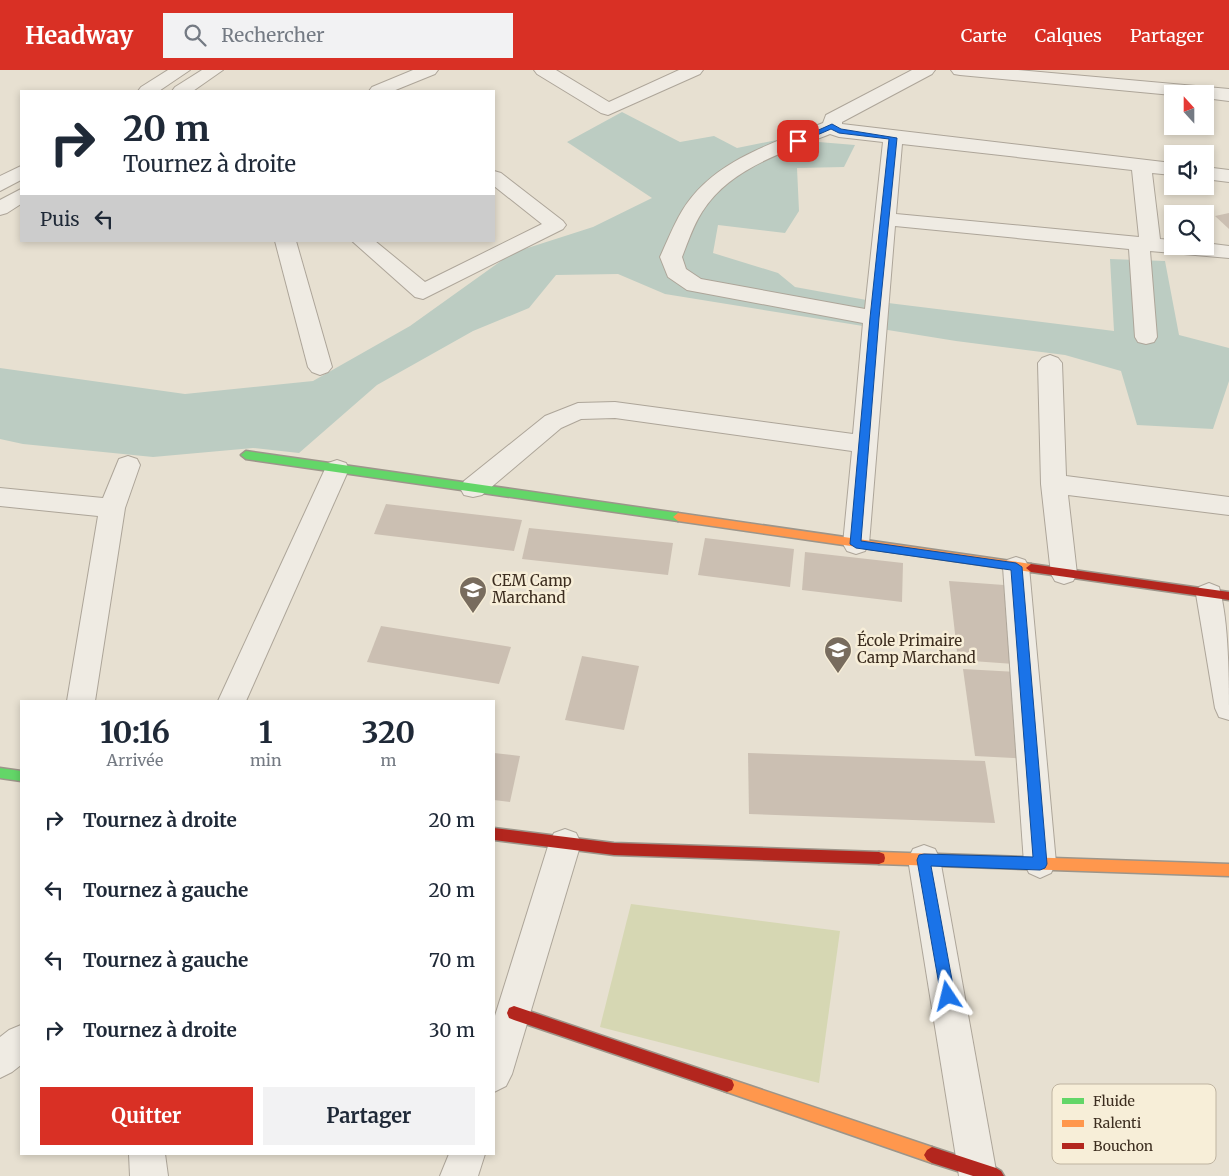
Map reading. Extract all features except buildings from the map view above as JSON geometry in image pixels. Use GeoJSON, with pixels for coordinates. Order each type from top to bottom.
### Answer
{"type":"FeatureCollection","features":[{"type":"Feature","properties":{"kind":"street"},"geometry":{"type":"LineString","coordinates":[[149,90],[181,70]]}},
{"type":"Feature","properties":{"kind":"street"},"geometry":{"type":"LineString","coordinates":[[183,90],[214,70]]}},
{"type":"Feature","properties":{"kind":"street"},"geometry":{"type":"LineString","coordinates":[[382,90],[428,70]]}},
{"type":"Feature","properties":{"kind":"street"},"geometry":{"type":"LineString","coordinates":[[543,70],[608,109],[694,70]]}},
{"type":"Feature","properties":{"kind":"street"},"geometry":{"type":"LineString","coordinates":[[832,126],[833,119],[926,70]]}},
{"type":"Feature","properties":{"kind":"street"},"geometry":{"type":"LineString","coordinates":[[960,70],[1229,95]]}},
{"type":"Feature","properties":{"kind":"street"},"geometry":{"type":"LineString","coordinates":[[832,126],[839,131],[893,138],[1164,168]]}},
{"type":"Feature","properties":{"kind":"street"},"geometry":{"type":"LineString","coordinates":[[832,126],[747,163],[718,180],[692,210],[671,257],[676,272],[695,285],[875,318]]}},
{"type":"Feature","properties":{"kind":"street"},"geometry":{"type":"LineString","coordinates":[[856,544],[875,318],[893,138]]}},
{"type":"Feature","properties":{"kind":"street"},"geometry":{"type":"LineString","coordinates":[[1141,166],[1146,336]]}},
{"type":"Feature","properties":{"kind":"street"},"geometry":{"type":"LineString","coordinates":[[0,185],[20,173]]}},
{"type":"Feature","properties":{"kind":"street"},"geometry":{"type":"LineString","coordinates":[[1214,174],[1229,176]]}},
{"type":"Feature","properties":{"kind":"street"},"geometry":{"type":"LineString","coordinates":[[363,242],[423,292],[556,225],[495,178]]}},
{"type":"Feature","properties":{"kind":"street"},"geometry":{"type":"LineString","coordinates":[[0,209],[20,196]]}},
{"type":"Feature","properties":{"kind":"street"},"geometry":{"type":"LineString","coordinates":[[0,214],[20,212]]}},
{"type":"Feature","properties":{"kind":"street"},"geometry":{"type":"LineString","coordinates":[[886,219],[1229,252]]}},
{"type":"Feature","properties":{"kind":"street"},"geometry":{"type":"LineString","coordinates":[[285,242],[320,368]]}},
{"type":"Feature","properties":{"kind":"street"},"geometry":{"type":"LineString","coordinates":[[1050,363],[1054,484],[1064,574]]}},
{"type":"Feature","properties":{"kind":"street"},"geometry":{"type":"LineString","coordinates":[[473,488],[553,422],[578,410],[615,410],[865,444]]}},
{"type":"Feature","properties":{"kind":"street"},"geometry":{"type":"LineString","coordinates":[[246,455],[1219,595],[1229,708]]}},
{"type":"Feature","properties":{"kind":"street"},"geometry":{"type":"LineString","coordinates":[[81,700],[112,508],[128,465]]}},
{"type":"Feature","properties":{"kind":"street"},"geometry":{"type":"LineString","coordinates":[[232,700],[337,469]]}},
{"type":"Feature","properties":{"kind":"street"},"geometry":{"type":"LineString","coordinates":[[1054,484],[1229,506]]}},
{"type":"Feature","properties":{"kind":"street"},"geometry":{"type":"LineString","coordinates":[[0,497],[112,508]]}},
{"type":"Feature","properties":{"kind":"street"},"geometry":{"type":"LineString","coordinates":[[1016,567],[1040,864]]}},
{"type":"Feature","properties":{"kind":"street"},"geometry":{"type":"LineString","coordinates":[[0,773],[20,776]]}},
{"type":"Feature","properties":{"kind":"street"},"geometry":{"type":"LineString","coordinates":[[495,834],[614,849],[1229,870]]}},
{"type":"Feature","properties":{"kind":"street"},"geometry":{"type":"LineString","coordinates":[[495,1071],[565,843]]}},
{"type":"Feature","properties":{"kind":"street"},"geometry":{"type":"LineString","coordinates":[[514,1013],[984,1174],[924,860]]}},
{"type":"Feature","properties":{"kind":"street"},"geometry":{"type":"LineString","coordinates":[[0,1060],[20,1043]]}},
{"type":"Feature","properties":{"kind":"street"},"geometry":{"type":"LineString","coordinates":[[147,1155],[149,1176]]}},
{"type":"Feature","properties":{"kind":"street"},"geometry":{"type":"LineString","coordinates":[[459,1176],[467,1155]]}},
{"type":"Feature","properties":{"kind":"green space"},"geometry":{"type":"Polygon","coordinates":[[[631,904],[840,931],[819,1083],[600,1027],[631,904]]]}},
{"type":"Feature","properties":{"kind":"shaded area"},"geometry":{"type":"Polygon","coordinates":[[[622,112],[680,142],[714,136],[737,148],[782,139],[855,145],[844,167],[797,168],[799,211],[785,233],[718,225],[713,253],[778,273],[795,287],[872,301],[1114,331],[1110,259],[1165,261],[1179,335],[1229,348],[1229,381],[1213,429],[1137,425],[1121,371],[1065,355],[956,341],[665,294],[618,274],[556,275],[529,308],[473,331],[377,385],[299,453],[253,448],[153,457],[23,444],[0,439],[0,368],[185,394],[313,381],[410,326],[512,253],[593,227],[652,198],[567,142],[622,112]]]}},
{"type":"Feature","properties":{"kind":"traffic: fast"},"geometry":{"type":"LineString","coordinates":[[246,455],[678,517]]}},
{"type":"Feature","properties":{"kind":"traffic: fast"},"geometry":{"type":"LineString","coordinates":[[0,773],[20,776]]}},
{"type":"Feature","properties":{"kind":"traffic: slow"},"geometry":{"type":"LineString","coordinates":[[678,517],[1031,568]]}},
{"type":"Feature","properties":{"kind":"traffic: slow"},"geometry":{"type":"LineString","coordinates":[[879,858],[1229,870]]}},
{"type":"Feature","properties":{"kind":"traffic: slow"},"geometry":{"type":"LineString","coordinates":[[727,1085],[932,1155]]}},
{"type":"Feature","properties":{"kind":"traffic: jam"},"geometry":{"type":"LineString","coordinates":[[1031,568],[1229,596]]}},
{"type":"Feature","properties":{"kind":"traffic: jam"},"geometry":{"type":"LineString","coordinates":[[495,834],[614,849],[879,858]]}},
{"type":"Feature","properties":{"kind":"traffic: jam"},"geometry":{"type":"LineString","coordinates":[[514,1013],[727,1085]]}},
{"type":"Feature","properties":{"kind":"traffic: jam"},"geometry":{"type":"LineString","coordinates":[[932,1155],[996,1176]]}},
{"type":"Feature","properties":{"kind":"place","name":"CEM Camp Marchand"},"geometry":{"type":"Point","coordinates":[473,614]}},
{"type":"Feature","properties":{"kind":"place","name":"École Primaire Camp Marchand"},"geometry":{"type":"Point","coordinates":[838,674]}},
{"type":"Feature","properties":{"kind":"route"},"geometry":{"type":"LineString","coordinates":[[798,141],[832,126],[839,131],[893,138],[875,318],[856,544],[1016,567],[1040,864],[924,860],[948,996]]}}]}
